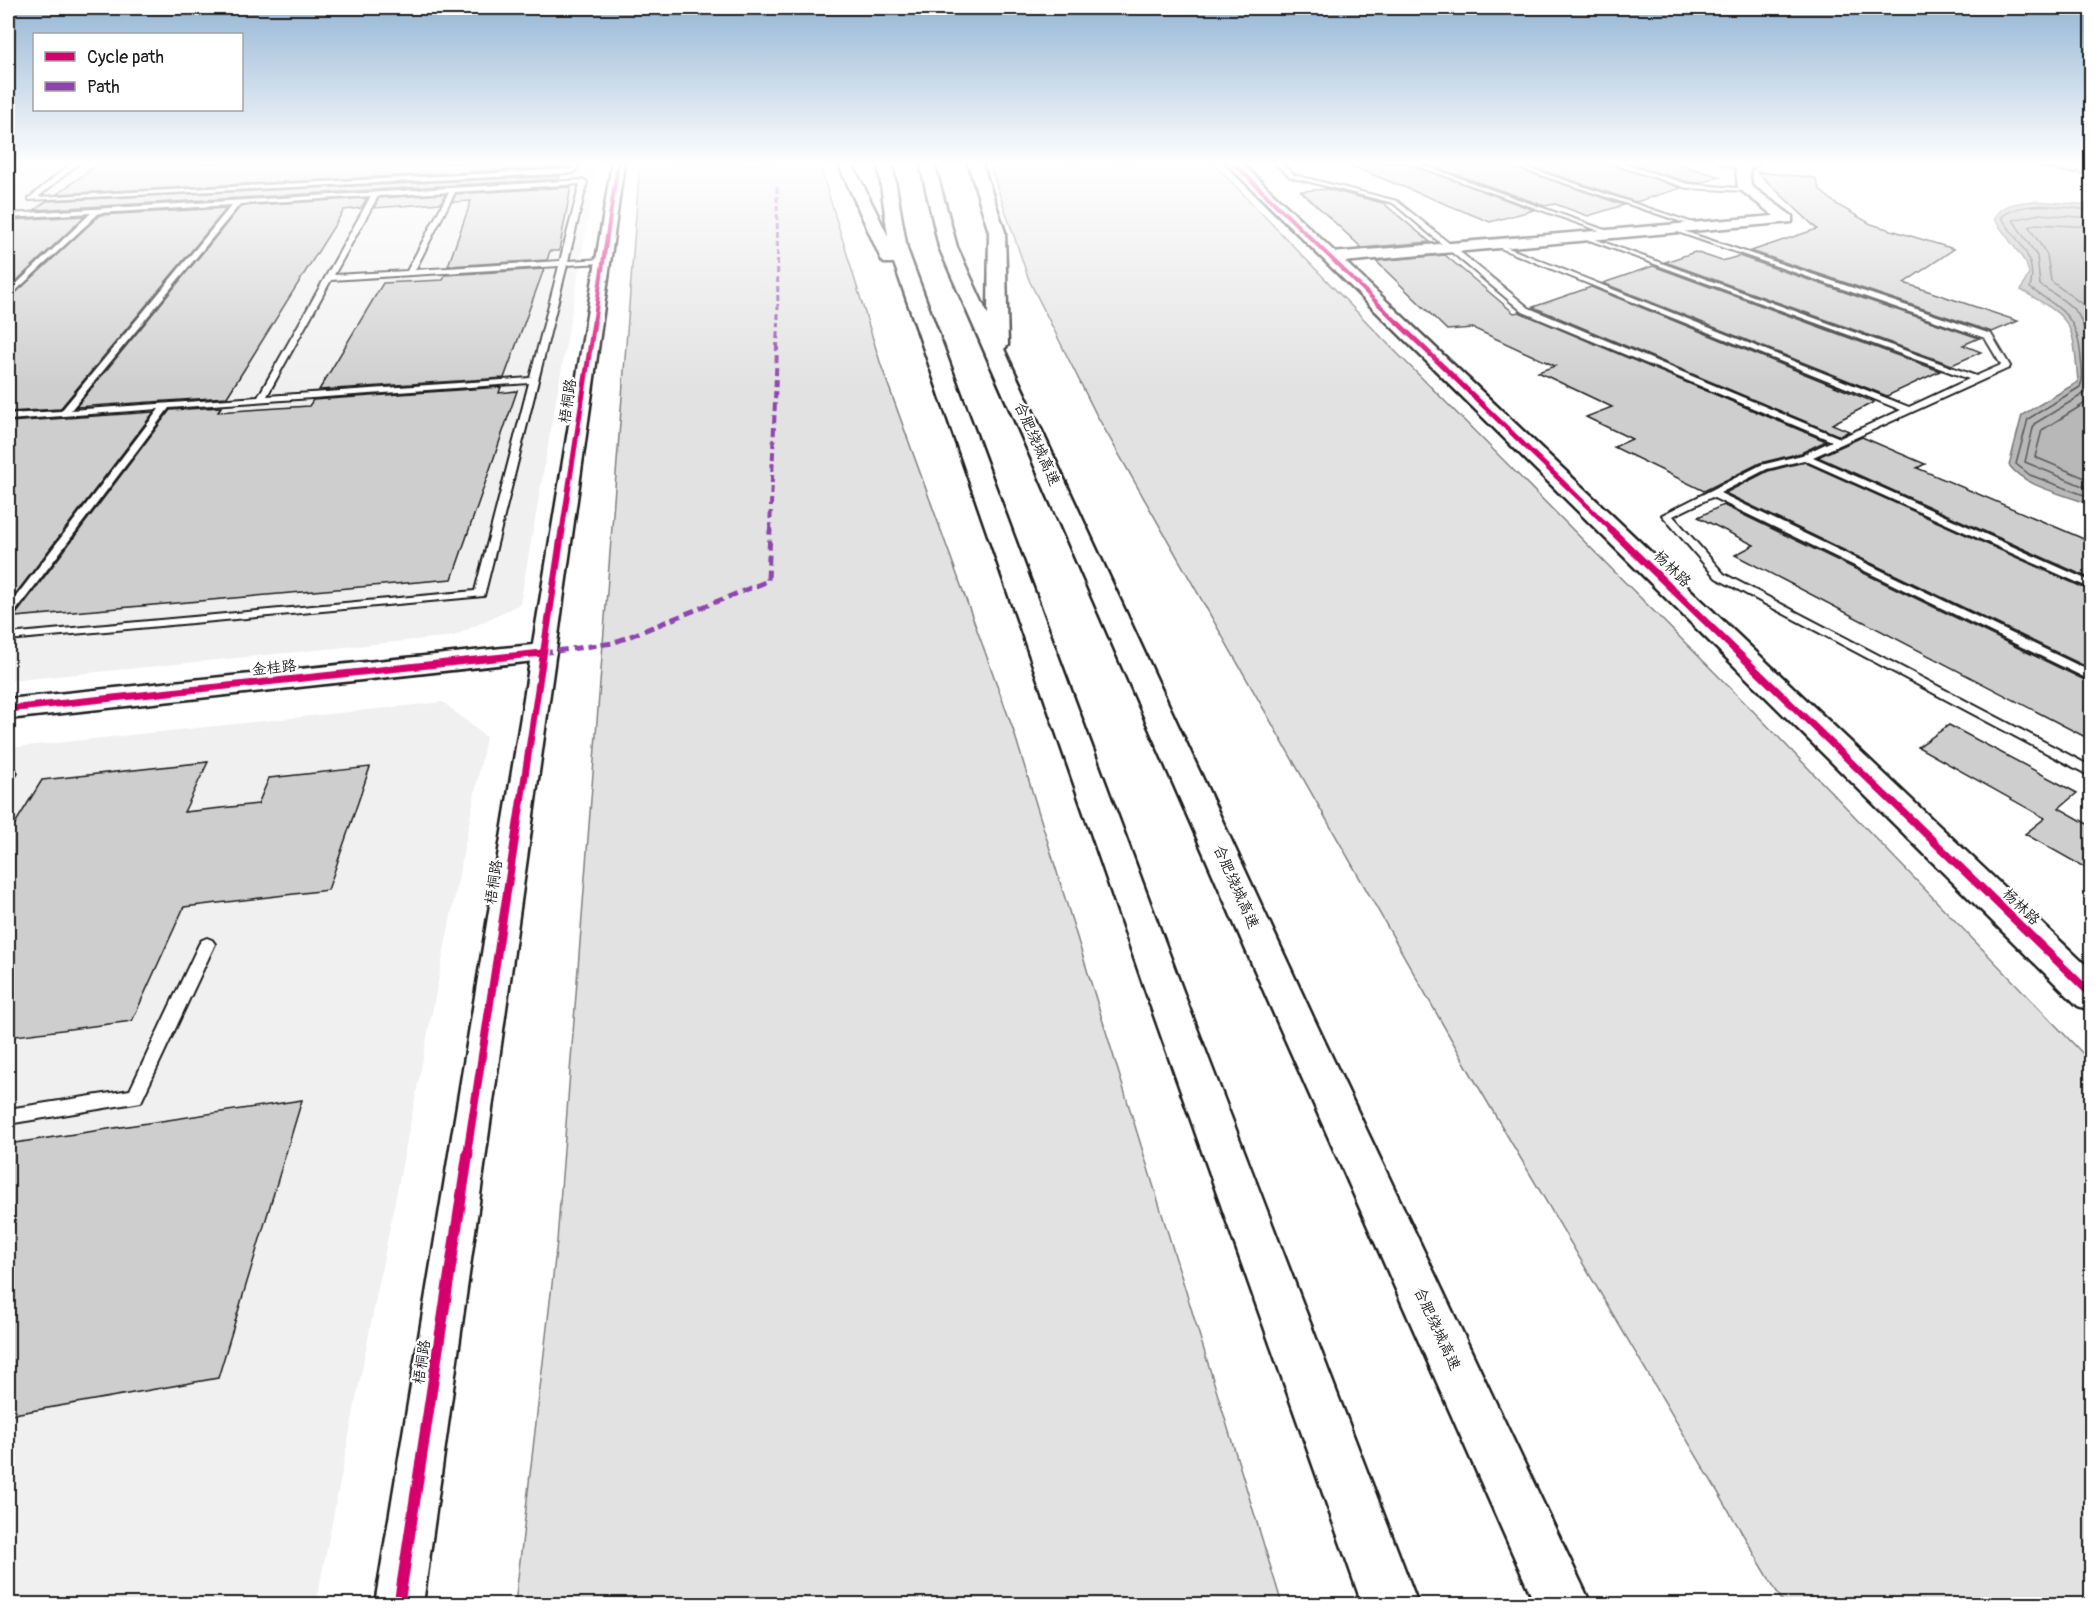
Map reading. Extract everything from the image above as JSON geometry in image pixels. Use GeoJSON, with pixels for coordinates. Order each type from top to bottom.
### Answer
{"type":"FeatureCollection","features":[{"type":"Feature","properties":{"kind":"main road"},"geometry":{"type":"LineString","coordinates":[[880,238],[938,361]]}},
{"type":"Feature","properties":{"kind":"main road"},"geometry":{"type":"LineString","coordinates":[[896,238],[898,249],[1171,1010],[1390,1605]]}},
{"type":"Feature","properties":{"kind":"main road","name":"合肥绕城高速"},"geometry":{"type":"LineString","coordinates":[[946,238],[1295,1019],[1563,1605]]}},
{"type":"Feature","properties":{"kind":"main road"},"geometry":{"type":"LineString","coordinates":[[997,238],[998,358]]}},
{"type":"Feature","properties":{"kind":"main road","name":"杨林路"},"geometry":{"type":"LineString","coordinates":[[1311,238],[2091,995]]}},
{"type":"Feature","properties":{"kind":"main road","name":"金桂路"},"geometry":{"type":"LineString","coordinates":[[8,709],[542,653]]}},
{"type":"Feature","properties":{"kind":"street","name":"梧桐路"},"geometry":{"type":"LineString","coordinates":[[399,1605],[606,238]]}},
{"type":"Feature","properties":{"kind":"street"},"geometry":{"type":"LineString","coordinates":[[1331,258],[1568,238]]}},
{"type":"Feature","properties":{"kind":"lane"},"geometry":{"type":"LineString","coordinates":[[8,296],[69,238]]}},
{"type":"Feature","properties":{"kind":"lane"},"geometry":{"type":"LineString","coordinates":[[64,413],[208,238]]}},
{"type":"Feature","properties":{"kind":"lane"},"geometry":{"type":"LineString","coordinates":[[261,399],[351,238]]}},
{"type":"Feature","properties":{"kind":"lane"},"geometry":{"type":"LineString","coordinates":[[410,273],[428,238]]}},
{"type":"Feature","properties":{"kind":"lane"},"geometry":{"type":"LineString","coordinates":[[8,637],[480,594],[570,238]]}},
{"type":"Feature","properties":{"kind":"lane"},"geometry":{"type":"LineString","coordinates":[[1440,238],[1526,310],[1840,441]]}},
{"type":"Feature","properties":{"kind":"lane"},"geometry":{"type":"LineString","coordinates":[[1587,238],[1976,379]]}},
{"type":"Feature","properties":{"kind":"lane"},"geometry":{"type":"LineString","coordinates":[[1699,238],[1988,336],[2006,366],[1805,457],[1764,467],[1666,515],[1720,576],[2091,773]]}},
{"type":"Feature","properties":{"kind":"lane"},"geometry":{"type":"LineString","coordinates":[[1494,244],[1910,410]]}},
{"type":"Feature","properties":{"kind":"lane"},"geometry":{"type":"LineString","coordinates":[[329,278],[603,261]]}},
{"type":"Feature","properties":{"kind":"lane"},"geometry":{"type":"LineString","coordinates":[[8,417],[534,380]]}},
{"type":"Feature","properties":{"kind":"lane"},"geometry":{"type":"LineString","coordinates":[[8,614],[166,406]]}},
{"type":"Feature","properties":{"kind":"lane"},"geometry":{"type":"LineString","coordinates":[[1805,457],[2091,586]]}},
{"type":"Feature","properties":{"kind":"lane"},"geometry":{"type":"LineString","coordinates":[[1712,493],[2091,677]]}},
{"type":"Feature","properties":{"kind":"lane"},"geometry":{"type":"LineString","coordinates":[[8,1117],[135,1097],[207,944]]}},
{"type":"Feature","properties":{"kind":"shaded area"},"geometry":{"type":"Polygon","coordinates":[[[8,238],[585,238],[520,604],[454,636],[8,681],[8,238]]]}},
{"type":"Feature","properties":{"kind":"shaded area"},"geometry":{"type":"Polygon","coordinates":[[[634,238],[842,238],[881,365],[1013,729],[1282,1604],[515,1604],[557,1241],[634,238]]]}},
{"type":"Feature","properties":{"kind":"shaded area"},"geometry":{"type":"Polygon","coordinates":[[[1015,238],[1286,238],[1762,720],[2091,1062],[2091,1604],[1784,1604],[1475,1081],[1096,414],[1029,280],[1015,238]]]}},
{"type":"Feature","properties":{"kind":"shaded area"},"geometry":{"type":"Polygon","coordinates":[[[443,702],[486,737],[316,1604],[8,1604],[8,748],[443,702]]]}},
{"type":"Feature","properties":{"kind":"water"},"geometry":{"type":"Polygon","coordinates":[[[2008,238],[2091,238],[2091,505],[2036,485],[2016,473],[2009,465],[2022,415],[2078,382],[2072,334],[2068,325],[2052,309],[2021,290],[2029,273],[2026,263],[2008,238]]]}},
{"type":"Feature","properties":{"kind":"building"},"geometry":{"type":"Polygon","coordinates":[[[8,238],[62,238],[8,289],[8,238]]]}},
{"type":"Feature","properties":{"kind":"building"},"geometry":{"type":"Polygon","coordinates":[[[75,238],[202,238],[60,409],[8,412],[8,300],[75,238]]]}},
{"type":"Feature","properties":{"kind":"building"},"geometry":{"type":"Polygon","coordinates":[[[215,238],[326,238],[227,397],[76,407],[215,238]]]}},
{"type":"Feature","properties":{"kind":"building"},"geometry":{"type":"Polygon","coordinates":[[[458,238],[561,238],[559,251],[550,251],[547,260],[448,266],[458,238]]]}},
{"type":"Feature","properties":{"kind":"building"},"geometry":{"type":"Polygon","coordinates":[[[1352,238],[1425,238],[1430,242],[1362,248],[1352,238]]]}},
{"type":"Feature","properties":{"kind":"building"},"geometry":{"type":"Polygon","coordinates":[[[1789,238],[1918,238],[1954,249],[1904,283],[2018,321],[1992,332],[1751,251],[1789,238]]]}},
{"type":"Feature","properties":{"kind":"building"},"geometry":{"type":"Polygon","coordinates":[[[1695,252],[1722,261],[1739,256],[1979,338],[1963,345],[1981,352],[1952,365],[1665,262],[1695,252]]]}},
{"type":"Feature","properties":{"kind":"building"},"geometry":{"type":"Polygon","coordinates":[[[1445,255],[1514,313],[1519,312],[1826,441],[1801,453],[1760,463],[1704,491],[1614,447],[1632,439],[1586,417],[1612,407],[1538,372],[1555,366],[1473,328],[1447,330],[1376,261],[1445,255]]]}},
{"type":"Feature","properties":{"kind":"building"},"geometry":{"type":"Polygon","coordinates":[[[1653,266],[1940,371],[1887,396],[1603,283],[1653,266]]]}},
{"type":"Feature","properties":{"kind":"building"},"geometry":{"type":"Polygon","coordinates":[[[544,269],[504,378],[319,390],[383,283],[443,280],[445,275],[544,269]]]}},
{"type":"Feature","properties":{"kind":"building"},"geometry":{"type":"Polygon","coordinates":[[[1591,287],[1874,402],[1832,424],[1849,431],[1840,436],[1533,307],[1591,287]]]}},
{"type":"Feature","properties":{"kind":"building"},"geometry":{"type":"Polygon","coordinates":[[[501,387],[499,393],[517,391],[452,579],[14,617],[170,410],[221,407],[218,412],[309,406],[313,400],[501,387]]]}},
{"type":"Feature","properties":{"kind":"building"},"geometry":{"type":"Polygon","coordinates":[[[154,412],[8,604],[8,422],[154,412]]]}},
{"type":"Feature","properties":{"kind":"building"},"geometry":{"type":"Polygon","coordinates":[[[1862,437],[1925,464],[1917,468],[2091,542],[2091,579],[1818,457],[1862,437]]]}},
{"type":"Feature","properties":{"kind":"building"},"geometry":{"type":"Polygon","coordinates":[[[1804,462],[2091,591],[2091,669],[1725,493],[1768,471],[1804,462]]]}},
{"type":"Feature","properties":{"kind":"building"},"geometry":{"type":"Polygon","coordinates":[[[1723,505],[2091,683],[2091,740],[1735,555],[1754,545],[1698,517],[1723,505]]]}},
{"type":"Feature","properties":{"kind":"building"},"geometry":{"type":"Polygon","coordinates":[[[1949,725],[2077,793],[2059,808],[2091,826],[2091,871],[2025,834],[2045,818],[1918,747],[1949,725]]]}},
{"type":"Feature","properties":{"kind":"building"},"geometry":{"type":"Polygon","coordinates":[[[208,762],[184,812],[258,804],[269,778],[370,767],[328,890],[184,907],[132,1021],[8,1037],[8,835],[42,780],[208,762]]]}},
{"type":"Feature","properties":{"kind":"building"},"geometry":{"type":"Polygon","coordinates":[[[302,1100],[218,1378],[8,1415],[8,1144],[302,1100]]]}},
{"type":"Feature","properties":{"kind":"marked path"},"geometry":{"type":"LineString","coordinates":[[542,653],[613,643],[768,581],[778,370],[777,238]]}},
{"type":"Feature","properties":{"kind":"cycle path"},"geometry":{"type":"LineString","coordinates":[[399,1604],[607,238]]}},
{"type":"Feature","properties":{"kind":"cycle path"},"geometry":{"type":"LineString","coordinates":[[1311,238],[2092,995]]}},
{"type":"Feature","properties":{"kind":"cycle path"},"geometry":{"type":"LineString","coordinates":[[8,709],[542,653]]}}]}
